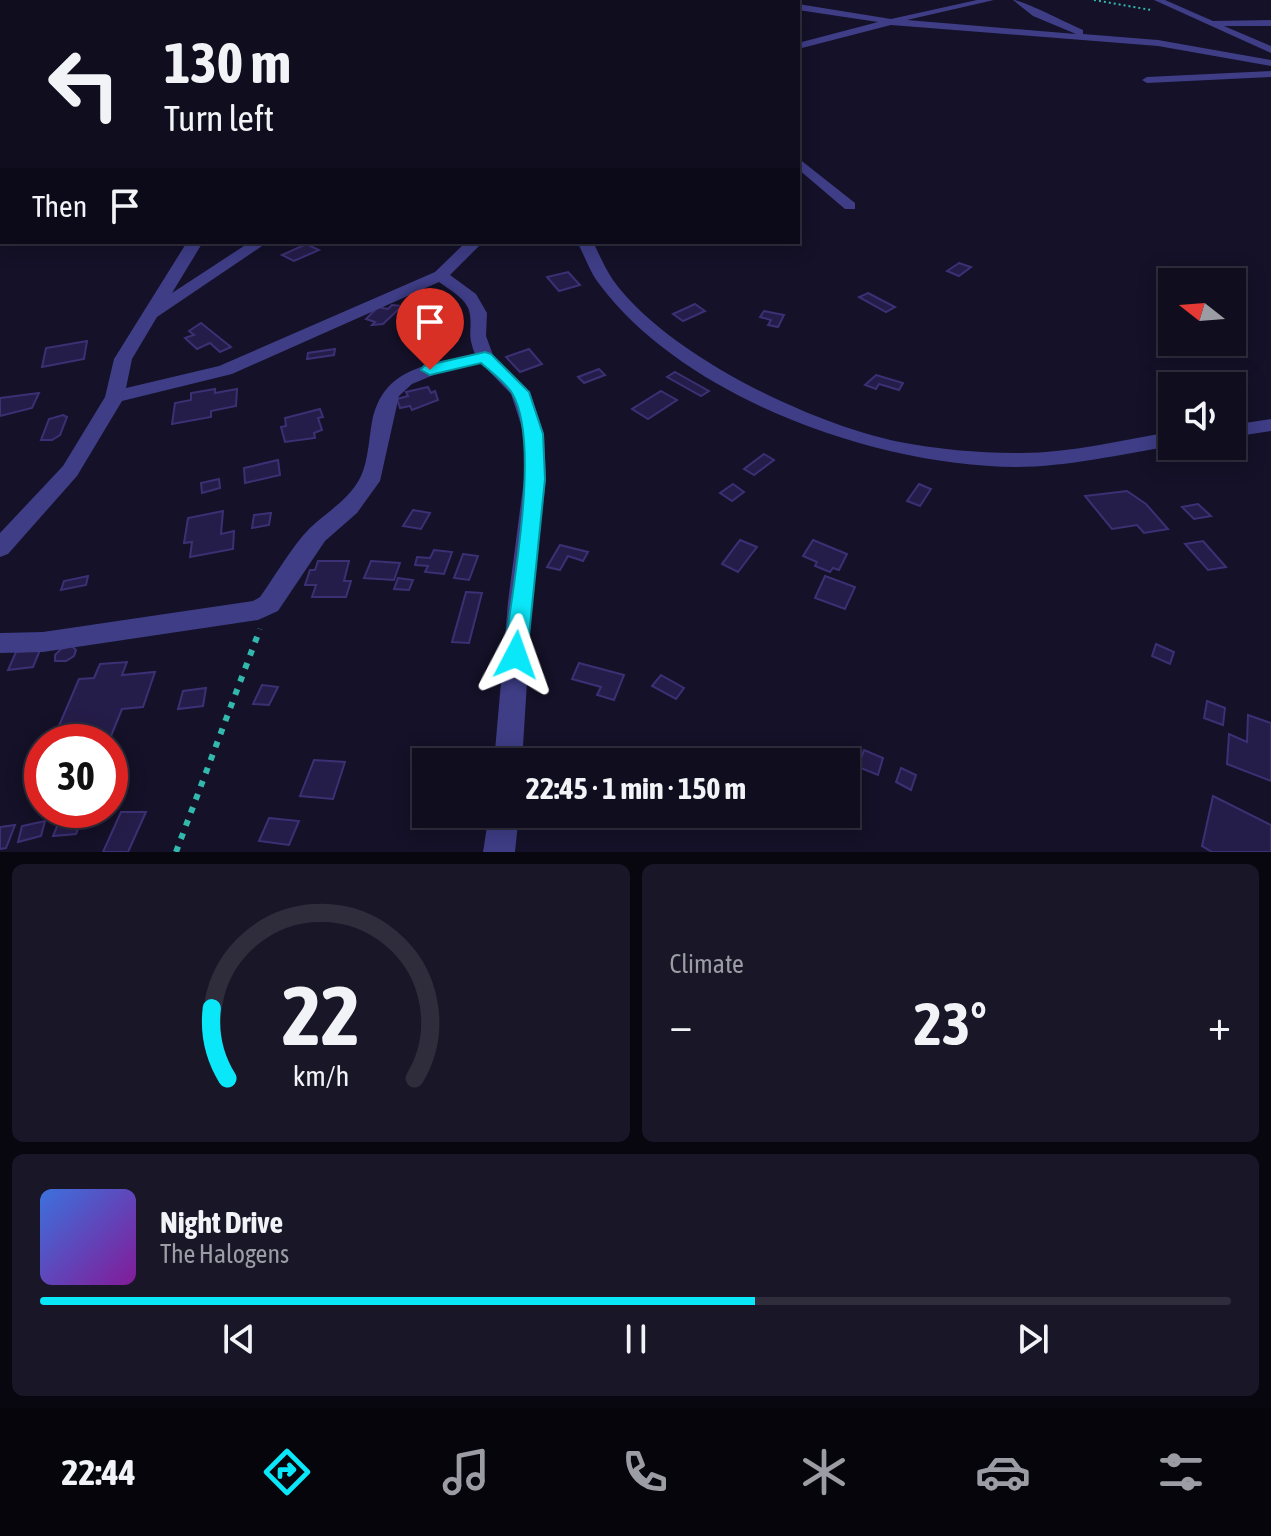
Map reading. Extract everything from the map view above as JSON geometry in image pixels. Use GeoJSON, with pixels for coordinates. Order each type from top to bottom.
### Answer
{"type":"FeatureCollection","features":[{"type":"Feature","properties":{"kind":"street"},"geometry":{"type":"LineString","coordinates":[[925,13],[934,0]]}},
{"type":"Feature","properties":{"kind":"street"},"geometry":{"type":"LineString","coordinates":[[1017,0],[1048,20],[1095,38]]}},
{"type":"Feature","properties":{"kind":"street"},"geometry":{"type":"LineString","coordinates":[[1158,0],[1271,50]]}},
{"type":"Feature","properties":{"kind":"street"},"geometry":{"type":"LineString","coordinates":[[800,45],[925,13],[991,3]]}},
{"type":"Feature","properties":{"kind":"street"},"geometry":{"type":"LineString","coordinates":[[800,4],[893,22],[1193,47],[1271,63]]}},
{"type":"Feature","properties":{"kind":"street"},"geometry":{"type":"LineString","coordinates":[[1020,13],[1048,20]]}},
{"type":"Feature","properties":{"kind":"street"},"geometry":{"type":"LineString","coordinates":[[1212,23],[1271,23]]}},
{"type":"Feature","properties":{"kind":"street"},"geometry":{"type":"LineString","coordinates":[[1147,80],[1271,74]]}},
{"type":"Feature","properties":{"kind":"street"},"geometry":{"type":"LineString","coordinates":[[800,164],[850,206]]}},
{"type":"Feature","properties":{"kind":"street"},"geometry":{"type":"LineString","coordinates":[[0,548],[70,471],[115,397],[123,359],[194,244]]}},
{"type":"Feature","properties":{"kind":"street"},"geometry":{"type":"LineString","coordinates":[[149,315],[257,244]]}},
{"type":"Feature","properties":{"kind":"street"},"geometry":{"type":"LineString","coordinates":[[115,397],[225,370],[441,275],[473,244]]}},
{"type":"Feature","properties":{"kind":"street"},"geometry":{"type":"LineString","coordinates":[[586,244],[604,283],[632,313],[669,344],[734,385],[819,423],[884,446],[939,455],[1027,460],[1158,441]]}},
{"type":"Feature","properties":{"kind":"street"},"geometry":{"type":"LineString","coordinates":[[441,275],[470,298],[479,313],[477,336],[485,357],[520,392],[534,434],[535,479],[520,602],[509,748]]}},
{"type":"Feature","properties":{"kind":"street"},"geometry":{"type":"LineString","coordinates":[[0,643],[43,642],[258,610],[269,604],[317,535],[349,508],[372,476],[390,394],[405,380],[430,370],[485,357]]}},
{"type":"Feature","properties":{"kind":"street"},"geometry":{"type":"LineString","coordinates":[[1246,429],[1271,425]]}},
{"type":"Feature","properties":{"kind":"street"},"geometry":{"type":"LineString","coordinates":[[499,852],[502,828]]}},
{"type":"Feature","properties":{"kind":"path"},"geometry":{"type":"LineString","coordinates":[[1094,0],[1141,9],[1182,11]]}},
{"type":"Feature","properties":{"kind":"path"},"geometry":{"type":"LineString","coordinates":[[176,852],[269,604]]}},
{"type":"Feature","properties":{"kind":"building"},"geometry":{"type":"Polygon","coordinates":[[[306,244],[319,250],[294,261],[282,255],[306,244]]]}},
{"type":"Feature","properties":{"kind":"building"},"geometry":{"type":"Polygon","coordinates":[[[959,263],[971,267],[959,276],[947,271],[959,263]]]}},
{"type":"Feature","properties":{"kind":"building"},"geometry":{"type":"Polygon","coordinates":[[[568,272],[580,285],[559,291],[547,277],[568,272]]]}},
{"type":"Feature","properties":{"kind":"building"},"geometry":{"type":"Polygon","coordinates":[[[868,293],[895,307],[886,312],[859,297],[868,293]]]}},
{"type":"Feature","properties":{"kind":"building"},"geometry":{"type":"Polygon","coordinates":[[[695,304],[705,311],[683,321],[673,314],[695,304]]]}},
{"type":"Feature","properties":{"kind":"building"},"geometry":{"type":"Polygon","coordinates":[[[392,305],[402,306],[383,324],[372,325],[375,322],[366,319],[378,307],[388,309],[392,305]]]}},
{"type":"Feature","properties":{"kind":"building"},"geometry":{"type":"Polygon","coordinates":[[[764,311],[784,315],[778,327],[768,325],[771,320],[760,317],[764,311]]]}},
{"type":"Feature","properties":{"kind":"building"},"geometry":{"type":"Polygon","coordinates":[[[201,323],[231,347],[220,352],[210,343],[197,349],[185,338],[194,335],[189,331],[201,323]]]}},
{"type":"Feature","properties":{"kind":"building"},"geometry":{"type":"Polygon","coordinates":[[[87,341],[84,359],[42,367],[46,348],[87,341]]]}},
{"type":"Feature","properties":{"kind":"building"},"geometry":{"type":"Polygon","coordinates":[[[335,349],[334,355],[307,359],[308,353],[335,349]]]}},
{"type":"Feature","properties":{"kind":"building"},"geometry":{"type":"Polygon","coordinates":[[[529,349],[542,364],[520,372],[506,357],[529,349]]]}},
{"type":"Feature","properties":{"kind":"building"},"geometry":{"type":"Polygon","coordinates":[[[599,369],[605,375],[584,383],[578,377],[599,369]]]}},
{"type":"Feature","properties":{"kind":"building"},"geometry":{"type":"Polygon","coordinates":[[[675,372],[709,391],[701,396],[667,377],[675,372]]]}},
{"type":"Feature","properties":{"kind":"building"},"geometry":{"type":"Polygon","coordinates":[[[876,375],[903,383],[899,390],[879,384],[876,389],[865,385],[876,375]]]}},
{"type":"Feature","properties":{"kind":"building"},"geometry":{"type":"Polygon","coordinates":[[[428,387],[431,393],[435,391],[438,400],[412,410],[410,406],[400,408],[397,399],[408,396],[406,392],[428,387]]]}},
{"type":"Feature","properties":{"kind":"building"},"geometry":{"type":"Polygon","coordinates":[[[215,389],[215,393],[237,389],[236,406],[211,411],[211,417],[172,424],[175,403],[191,400],[191,393],[215,389]]]}},
{"type":"Feature","properties":{"kind":"building"},"geometry":{"type":"Polygon","coordinates":[[[661,391],[677,400],[648,419],[632,409],[661,391]]]}},
{"type":"Feature","properties":{"kind":"building"},"geometry":{"type":"Polygon","coordinates":[[[39,393],[32,408],[0,416],[0,398],[39,393]]]}},
{"type":"Feature","properties":{"kind":"building"},"geometry":{"type":"Polygon","coordinates":[[[320,409],[323,417],[318,418],[322,430],[314,433],[315,438],[285,442],[281,427],[286,426],[285,418],[320,409]]]}},
{"type":"Feature","properties":{"kind":"building"},"geometry":{"type":"Polygon","coordinates":[[[63,415],[67,417],[60,435],[52,440],[41,440],[49,419],[63,415]]]}},
{"type":"Feature","properties":{"kind":"building"},"geometry":{"type":"Polygon","coordinates":[[[764,454],[774,460],[754,475],[744,469],[764,454]]]}},
{"type":"Feature","properties":{"kind":"building"},"geometry":{"type":"Polygon","coordinates":[[[278,460],[280,475],[245,483],[244,468],[278,460]]]}},
{"type":"Feature","properties":{"kind":"building"},"geometry":{"type":"Polygon","coordinates":[[[219,479],[220,488],[202,493],[201,483],[219,479]]]}},
{"type":"Feature","properties":{"kind":"building"},"geometry":{"type":"Polygon","coordinates":[[[733,484],[744,492],[732,501],[720,493],[733,484]]]}},
{"type":"Feature","properties":{"kind":"building"},"geometry":{"type":"Polygon","coordinates":[[[919,484],[931,489],[920,506],[907,501],[919,484]]]}},
{"type":"Feature","properties":{"kind":"building"},"geometry":{"type":"Polygon","coordinates":[[[1127,491],[1146,504],[1168,529],[1144,533],[1137,525],[1112,529],[1085,496],[1127,491]]]}},
{"type":"Feature","properties":{"kind":"building"},"geometry":{"type":"Polygon","coordinates":[[[1198,504],[1211,516],[1194,519],[1182,507],[1198,504]]]}},
{"type":"Feature","properties":{"kind":"building"},"geometry":{"type":"Polygon","coordinates":[[[413,510],[430,513],[421,529],[403,526],[413,510]]]}},
{"type":"Feature","properties":{"kind":"building"},"geometry":{"type":"Polygon","coordinates":[[[223,511],[221,534],[234,531],[233,549],[190,557],[192,542],[184,543],[188,518],[223,511]]]}},
{"type":"Feature","properties":{"kind":"building"},"geometry":{"type":"Polygon","coordinates":[[[271,513],[269,525],[252,528],[254,515],[271,513]]]}},
{"type":"Feature","properties":{"kind":"building"},"geometry":{"type":"Polygon","coordinates":[[[740,540],[757,547],[738,572],[722,564],[740,540]]]}},
{"type":"Feature","properties":{"kind":"building"},"geometry":{"type":"Polygon","coordinates":[[[813,540],[847,554],[839,570],[833,568],[830,572],[815,566],[817,562],[803,556],[813,540]]]}},
{"type":"Feature","properties":{"kind":"building"},"geometry":{"type":"Polygon","coordinates":[[[1203,541],[1226,567],[1208,570],[1185,544],[1203,541]]]}},
{"type":"Feature","properties":{"kind":"building"},"geometry":{"type":"Polygon","coordinates":[[[560,545],[588,552],[583,561],[568,556],[560,570],[547,567],[560,545]]]}},
{"type":"Feature","properties":{"kind":"building"},"geometry":{"type":"Polygon","coordinates":[[[434,550],[452,552],[444,574],[425,572],[428,566],[415,565],[417,557],[430,558],[434,550]]]}},
{"type":"Feature","properties":{"kind":"building"},"geometry":{"type":"Polygon","coordinates":[[[463,554],[478,556],[469,580],[454,578],[463,554]]]}},
{"type":"Feature","properties":{"kind":"building"},"geometry":{"type":"Polygon","coordinates":[[[318,561],[349,561],[344,581],[351,581],[346,597],[312,597],[316,585],[305,585],[310,570],[315,570],[318,561]]]}},
{"type":"Feature","properties":{"kind":"building"},"geometry":{"type":"Polygon","coordinates":[[[371,561],[400,563],[394,580],[364,578],[371,561]]]}},
{"type":"Feature","properties":{"kind":"building"},"geometry":{"type":"Polygon","coordinates":[[[88,576],[86,585],[61,590],[64,581],[88,576]]]}},
{"type":"Feature","properties":{"kind":"building"},"geometry":{"type":"Polygon","coordinates":[[[825,576],[855,587],[845,609],[815,598],[825,576]]]}},
{"type":"Feature","properties":{"kind":"building"},"geometry":{"type":"Polygon","coordinates":[[[398,578],[413,580],[409,590],[394,589],[398,578]]]}},
{"type":"Feature","properties":{"kind":"building"},"geometry":{"type":"Polygon","coordinates":[[[466,592],[482,593],[469,643],[452,642],[466,592]]]}},
{"type":"Feature","properties":{"kind":"building"},"geometry":{"type":"Polygon","coordinates":[[[1156,644],[1174,652],[1170,664],[1152,656],[1156,644]]]}},
{"type":"Feature","properties":{"kind":"building"},"geometry":{"type":"Polygon","coordinates":[[[72,646],[76,650],[74,656],[66,661],[55,661],[55,655],[61,649],[72,646]]]}},
{"type":"Feature","properties":{"kind":"building"},"geometry":{"type":"Polygon","coordinates":[[[40,650],[33,667],[8,670],[16,652],[40,650]]]}},
{"type":"Feature","properties":{"kind":"building"},"geometry":{"type":"Polygon","coordinates":[[[127,662],[122,675],[155,672],[143,707],[122,709],[116,724],[60,724],[79,679],[94,678],[100,664],[127,662]]]}},
{"type":"Feature","properties":{"kind":"building"},"geometry":{"type":"Polygon","coordinates":[[[579,663],[624,675],[614,700],[597,695],[601,687],[572,679],[579,663]]]}},
{"type":"Feature","properties":{"kind":"building"},"geometry":{"type":"Polygon","coordinates":[[[661,675],[684,688],[676,699],[652,686],[661,675]]]}},
{"type":"Feature","properties":{"kind":"building"},"geometry":{"type":"Polygon","coordinates":[[[262,685],[278,687],[269,705],[253,704],[262,685]]]}},
{"type":"Feature","properties":{"kind":"building"},"geometry":{"type":"Polygon","coordinates":[[[206,688],[203,706],[178,709],[183,691],[206,688]]]}},
{"type":"Feature","properties":{"kind":"building"},"geometry":{"type":"Polygon","coordinates":[[[1207,701],[1225,708],[1223,725],[1204,718],[1207,701]]]}},
{"type":"Feature","properties":{"kind":"building"},"geometry":{"type":"Polygon","coordinates":[[[1248,715],[1271,723],[1271,781],[1227,764],[1229,734],[1247,742],[1248,715]]]}},
{"type":"Feature","properties":{"kind":"building"},"geometry":{"type":"Polygon","coordinates":[[[864,750],[883,758],[878,775],[860,768],[864,750]]]}},
{"type":"Feature","properties":{"kind":"building"},"geometry":{"type":"Polygon","coordinates":[[[314,760],[345,762],[333,799],[300,796],[314,760]]]}},
{"type":"Feature","properties":{"kind":"building"},"geometry":{"type":"Polygon","coordinates":[[[901,768],[916,775],[911,790],[896,782],[901,768]]]}},
{"type":"Feature","properties":{"kind":"building"},"geometry":{"type":"Polygon","coordinates":[[[1213,796],[1271,825],[1271,852],[1212,852],[1202,846],[1213,796]]]}},
{"type":"Feature","properties":{"kind":"building"},"geometry":{"type":"Polygon","coordinates":[[[128,812],[146,812],[128,852],[103,852],[114,828],[128,828],[128,812]]]}},
{"type":"Feature","properties":{"kind":"building"},"geometry":{"type":"Polygon","coordinates":[[[269,818],[299,821],[289,845],[259,841],[269,818]]]}},
{"type":"Feature","properties":{"kind":"building"},"geometry":{"type":"Polygon","coordinates":[[[15,825],[6,848],[0,849],[0,827],[15,825]]]}},
{"type":"Feature","properties":{"kind":"building"},"geometry":{"type":"Polygon","coordinates":[[[22,826],[43,828],[41,836],[18,842],[22,826]]]}},
{"type":"Feature","properties":{"kind":"building"},"geometry":{"type":"Polygon","coordinates":[[[56,828],[78,828],[76,834],[53,836],[56,828]]]}},
{"type":"Feature","properties":{"kind":"route"},"geometry":{"type":"LineString","coordinates":[[430,370],[485,357],[520,392],[534,434],[535,479],[516,655]]}}]}
